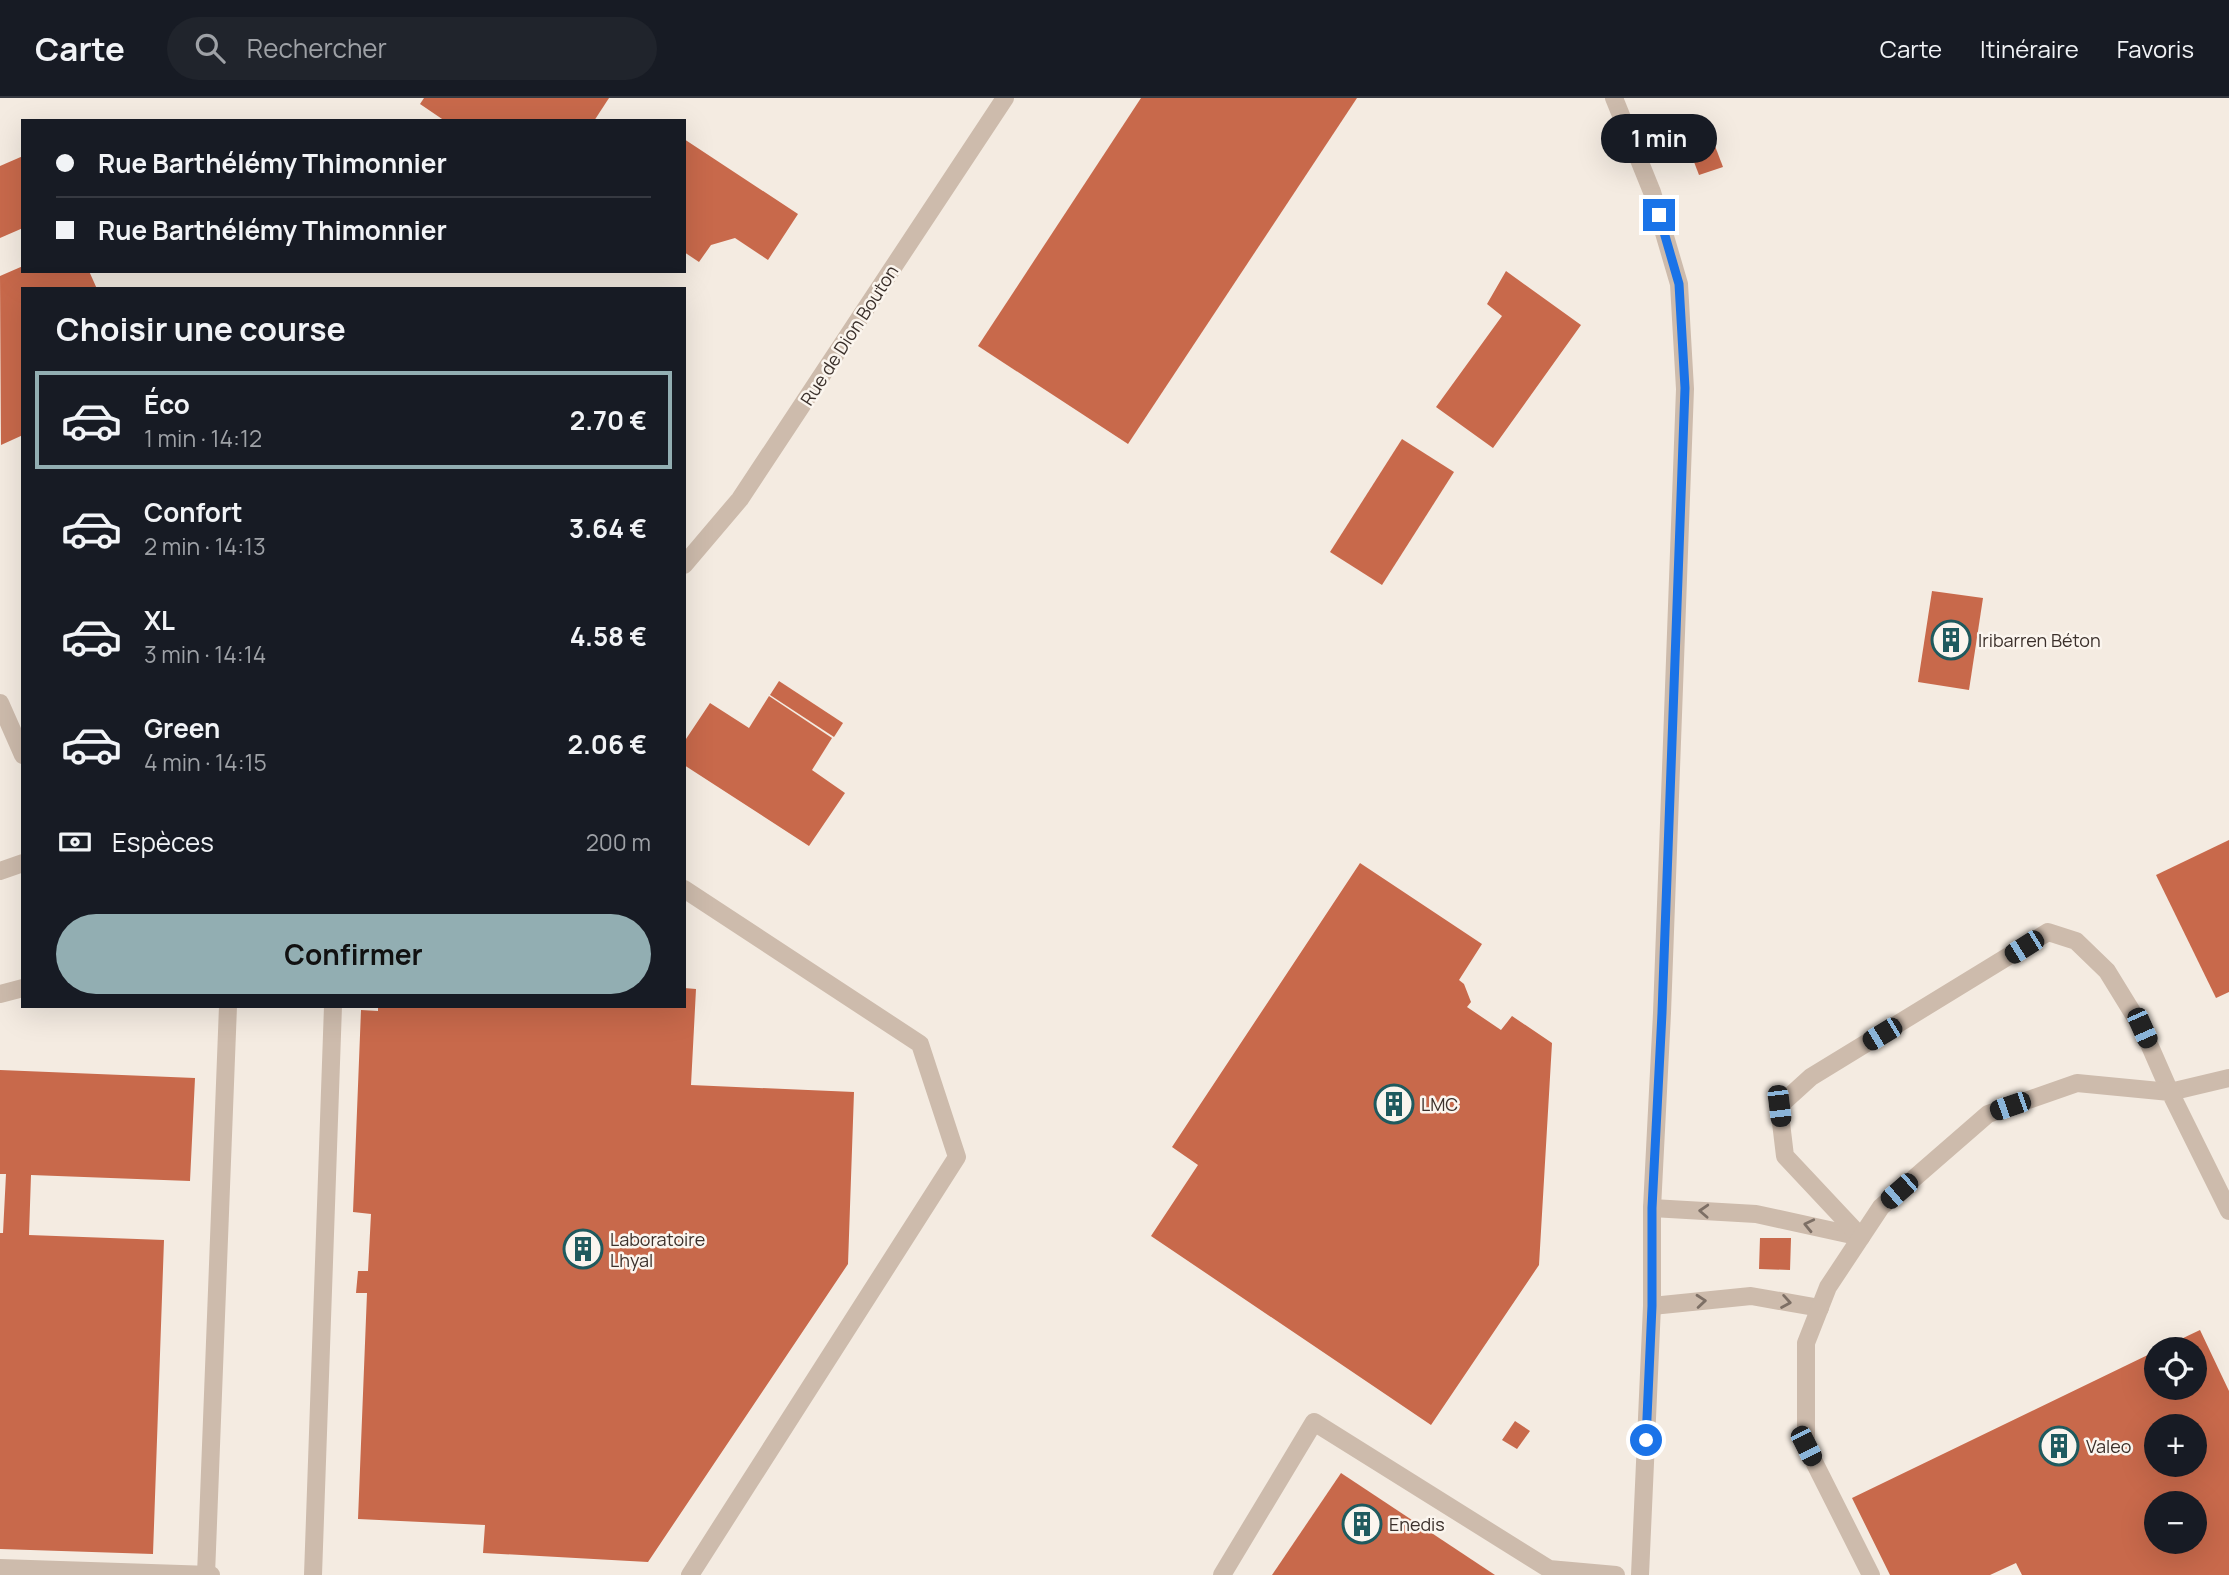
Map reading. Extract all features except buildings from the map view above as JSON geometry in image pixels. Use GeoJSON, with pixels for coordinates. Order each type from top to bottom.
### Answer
{"type":"FeatureCollection","features":[{"type":"Feature","properties":{"kind":"street","name":"Rue de Dion Bouton"},"geometry":{"type":"LineString","coordinates":[[686,563],[740,499],[1005,98]]}},
{"type":"Feature","properties":{"kind":"street"},"geometry":{"type":"LineString","coordinates":[[1615,98],[1652,192],[1679,284],[1685,388],[1640,1575]]}},
{"type":"Feature","properties":{"kind":"street"},"geometry":{"type":"LineString","coordinates":[[0,703],[21,750]]}},
{"type":"Feature","properties":{"kind":"street"},"geometry":{"type":"LineString","coordinates":[[0,871],[21,864]]}},
{"type":"Feature","properties":{"kind":"street"},"geometry":{"type":"LineString","coordinates":[[686,890],[920,1044],[957,1157],[690,1575]]}},
{"type":"Feature","properties":{"kind":"street"},"geometry":{"type":"LineString","coordinates":[[1861,1237],[1785,1156],[1779,1106],[1811,1077],[2048,932],[2076,942],[2107,971],[2142,1028],[2170,1092],[2229,1211]]}},
{"type":"Feature","properties":{"kind":"street"},"geometry":{"type":"LineString","coordinates":[[0,994],[21,989]]}},
{"type":"Feature","properties":{"kind":"street"},"geometry":{"type":"LineString","coordinates":[[0,1568],[209,1575],[228,1008]]}},
{"type":"Feature","properties":{"kind":"street"},"geometry":{"type":"LineString","coordinates":[[313,1575],[333,1008]]}},
{"type":"Feature","properties":{"kind":"street"},"geometry":{"type":"LineString","coordinates":[[1871,1575],[1806,1446],[1806,1343],[1828,1287],[1881,1207],[1988,1114],[2077,1083],[2170,1092],[2229,1078]]}},
{"type":"Feature","properties":{"kind":"street"},"geometry":{"type":"LineString","coordinates":[[1652,1208],[1756,1214],[1861,1237]]}},
{"type":"Feature","properties":{"kind":"street"},"geometry":{"type":"LineString","coordinates":[[1652,1306],[1751,1296],[1820,1308]]}},
{"type":"Feature","properties":{"kind":"street"},"geometry":{"type":"LineString","coordinates":[[1222,1575],[1314,1422],[1549,1569],[1616,1575]]}},
{"type":"Feature","properties":{"kind":"place","name":"Iribarren Béton"},"geometry":{"type":"Point","coordinates":[1951,640]}},
{"type":"Feature","properties":{"kind":"place","name":"LMC"},"geometry":{"type":"Point","coordinates":[1394,1104]}},
{"type":"Feature","properties":{"kind":"place","name":"Laboratoire Lhyal"},"geometry":{"type":"Point","coordinates":[583,1249]}},
{"type":"Feature","properties":{"kind":"place","name":"Valeo"},"geometry":{"type":"Point","coordinates":[2059,1446]}},
{"type":"Feature","properties":{"kind":"place","name":"Enedis"},"geometry":{"type":"Point","coordinates":[1362,1524]}},
{"type":"Feature","properties":{"kind":"route"},"geometry":{"type":"LineString","coordinates":[[1646,1440],[1652,1306],[1652,1208],[1662,1013],[1685,388],[1679,284],[1659,215]]}}]}
